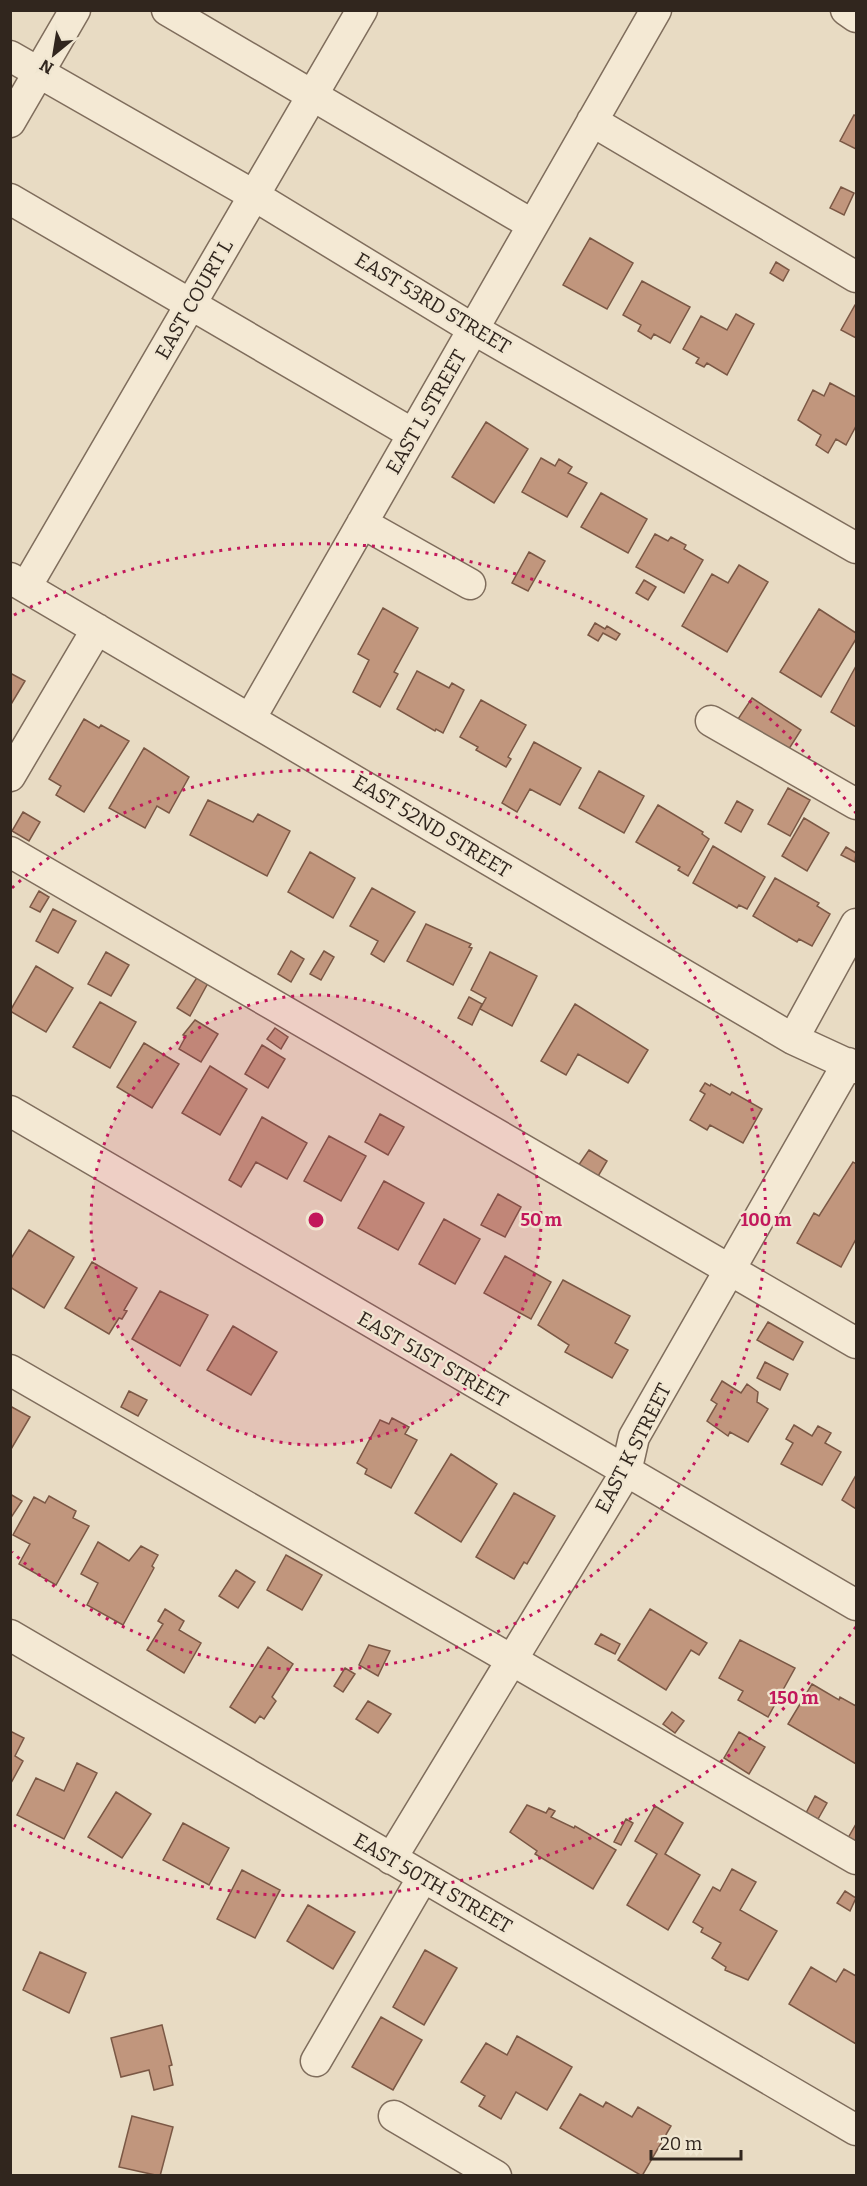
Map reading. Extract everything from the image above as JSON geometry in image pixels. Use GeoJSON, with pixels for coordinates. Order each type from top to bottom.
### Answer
{"type":"FeatureCollection","features":[{"type":"Feature","properties":{"kind":"street"},"geometry":{"type":"LineString","coordinates":[[10,122],[75,10]]}},
{"type":"Feature","properties":{"kind":"street"},"geometry":{"type":"LineString","coordinates":[[167,10],[533,225]]}},
{"type":"Feature","properties":{"kind":"street","name":"EAST COURT L"},"geometry":{"type":"LineString","coordinates":[[18,582],[191,305],[362,10]]}},
{"type":"Feature","properties":{"kind":"street","name":"EAST L STREET"},"geometry":{"type":"LineString","coordinates":[[250,719],[656,10]]}},
{"type":"Feature","properties":{"kind":"street"},"geometry":{"type":"LineString","coordinates":[[846,10],[856,17]]}},
{"type":"Feature","properties":{"kind":"street","name":"EAST 53RD STREET"},"geometry":{"type":"LineString","coordinates":[[10,56],[255,196],[473,329],[856,548]]}},
{"type":"Feature","properties":{"kind":"street"},"geometry":{"type":"LineString","coordinates":[[592,122],[856,277]]}},
{"type":"Feature","properties":{"kind":"street"},"geometry":{"type":"LineString","coordinates":[[10,199],[413,434]]}},
{"type":"Feature","properties":{"kind":"street"},"geometry":{"type":"LineString","coordinates":[[362,523],[470,584]]}},
{"type":"Feature","properties":{"kind":"street","name":"EAST 52ND STREET"},"geometry":{"type":"LineString","coordinates":[[18,582],[793,1039],[852,1065]]}},
{"type":"Feature","properties":{"kind":"street"},"geometry":{"type":"LineString","coordinates":[[10,776],[97,629]]}},
{"type":"Feature","properties":{"kind":"street"},"geometry":{"type":"LineString","coordinates":[[711,721],[856,804]]}},
{"type":"Feature","properties":{"kind":"street"},"geometry":{"type":"LineString","coordinates":[[10,852],[856,1343]]}},
{"type":"Feature","properties":{"kind":"street"},"geometry":{"type":"LineString","coordinates":[[793,1039],[856,924]]}},
{"type":"Feature","properties":{"kind":"street","name":"EAST K STREET"},"geometry":{"type":"LineString","coordinates":[[391,1859],[626,1472],[634,1437],[852,1065]]}},
{"type":"Feature","properties":{"kind":"street","name":"EAST 51ST STREET"},"geometry":{"type":"LineString","coordinates":[[10,1111],[856,1605]]}},
{"type":"Feature","properties":{"kind":"street"},"geometry":{"type":"LineString","coordinates":[[10,1370],[513,1658],[856,1859]]}},
{"type":"Feature","properties":{"kind":"street","name":"EAST 50TH STREET"},"geometry":{"type":"LineString","coordinates":[[10,1635],[856,2130]]}},
{"type":"Feature","properties":{"kind":"street"},"geometry":{"type":"LineString","coordinates":[[316,2061],[423,1877]]}},
{"type":"Feature","properties":{"kind":"street"},"geometry":{"type":"LineString","coordinates":[[394,2116],[496,2175]]}},
{"type":"Feature","properties":{"kind":"building"},"geometry":{"type":"Polygon","coordinates":[[[854,115],[856,116],[856,149],[840,141],[854,115]]]}},
{"type":"Feature","properties":{"kind":"building"},"geometry":{"type":"Polygon","coordinates":[[[841,187],[854,193],[844,215],[830,208],[841,187]]]}},
{"type":"Feature","properties":{"kind":"building"},"geometry":{"type":"Polygon","coordinates":[[[590,238],[633,263],[607,309],[563,285],[590,238]]]}},
{"type":"Feature","properties":{"kind":"building"},"geometry":{"type":"Polygon","coordinates":[[[776,262],[789,270],[783,281],[770,273],[776,262]]]}},
{"type":"Feature","properties":{"kind":"building"},"geometry":{"type":"Polygon","coordinates":[[[642,281],[690,307],[670,343],[654,334],[651,339],[638,331],[641,325],[623,315],[642,281]]]}},
{"type":"Feature","properties":{"kind":"building"},"geometry":{"type":"Polygon","coordinates":[[[856,305],[856,338],[841,330],[856,305]]]}},
{"type":"Feature","properties":{"kind":"building"},"geometry":{"type":"Polygon","coordinates":[[[736,314],[754,324],[727,375],[707,363],[704,367],[696,363],[699,358],[683,349],[701,316],[727,330],[736,314]]]}},
{"type":"Feature","properties":{"kind":"building"},"geometry":{"type":"Polygon","coordinates":[[[830,383],[856,397],[856,426],[846,445],[836,439],[828,453],[816,445],[821,435],[798,420],[813,390],[824,396],[830,383]]]}},
{"type":"Feature","properties":{"kind":"building"},"geometry":{"type":"Polygon","coordinates":[[[486,422],[528,449],[494,503],[452,477],[486,422]]]}},
{"type":"Feature","properties":{"kind":"building"},"geometry":{"type":"Polygon","coordinates":[[[541,458],[555,466],[559,459],[572,467],[568,473],[587,483],[567,517],[522,492],[541,458]]]}},
{"type":"Feature","properties":{"kind":"building"},"geometry":{"type":"Polygon","coordinates":[[[601,493],[647,519],[628,553],[581,527],[601,493]]]}},
{"type":"Feature","properties":{"kind":"building"},"geometry":{"type":"Polygon","coordinates":[[[655,534],[668,541],[671,537],[686,545],[684,549],[703,560],[684,593],[636,567],[655,534]]]}},
{"type":"Feature","properties":{"kind":"building"},"geometry":{"type":"Polygon","coordinates":[[[529,552],[545,561],[528,591],[512,583],[529,552]]]}},
{"type":"Feature","properties":{"kind":"building"},"geometry":{"type":"Polygon","coordinates":[[[739,565],[768,582],[727,652],[682,626],[712,574],[728,583],[739,565]]]}},
{"type":"Feature","properties":{"kind":"building"},"geometry":{"type":"Polygon","coordinates":[[[644,580],[656,587],[648,600],[636,593],[644,580]]]}},
{"type":"Feature","properties":{"kind":"building"},"geometry":{"type":"Polygon","coordinates":[[[383,608],[418,628],[394,672],[398,674],[380,707],[353,692],[369,660],[358,654],[383,608]]]}},
{"type":"Feature","properties":{"kind":"building"},"geometry":{"type":"Polygon","coordinates":[[[819,609],[856,633],[856,639],[821,697],[780,672],[819,609]]]}},
{"type":"Feature","properties":{"kind":"building"},"geometry":{"type":"Polygon","coordinates":[[[595,623],[605,629],[607,626],[620,634],[616,640],[603,633],[598,641],[588,635],[595,623]]]}},
{"type":"Feature","properties":{"kind":"building"},"geometry":{"type":"Polygon","coordinates":[[[856,666],[856,727],[831,712],[856,666]]]}},
{"type":"Feature","properties":{"kind":"building"},"geometry":{"type":"Polygon","coordinates":[[[417,671],[449,688],[452,683],[464,690],[443,733],[436,729],[435,731],[397,709],[417,671]]]}},
{"type":"Feature","properties":{"kind":"building"},"geometry":{"type":"Polygon","coordinates":[[[10,673],[25,681],[10,706],[10,673]]]}},
{"type":"Feature","properties":{"kind":"building"},"geometry":{"type":"Polygon","coordinates":[[[752,698],[801,730],[787,752],[738,719],[752,698]]]}},
{"type":"Feature","properties":{"kind":"building"},"geometry":{"type":"Polygon","coordinates":[[[481,700],[526,725],[508,757],[511,759],[506,767],[476,750],[478,747],[460,737],[481,700]]]}},
{"type":"Feature","properties":{"kind":"building"},"geometry":{"type":"Polygon","coordinates":[[[84,719],[99,728],[101,725],[129,741],[84,812],[56,795],[61,786],[49,779],[84,719]]]}},
{"type":"Feature","properties":{"kind":"building"},"geometry":{"type":"Polygon","coordinates":[[[534,742],[581,768],[560,805],[530,789],[517,812],[502,803],[534,742]]]}},
{"type":"Feature","properties":{"kind":"building"},"geometry":{"type":"Polygon","coordinates":[[[144,748],[189,777],[169,813],[157,806],[145,828],[109,808],[144,748]]]}},
{"type":"Feature","properties":{"kind":"building"},"geometry":{"type":"Polygon","coordinates":[[[599,771],[644,796],[624,833],[579,808],[599,771]]]}},
{"type":"Feature","properties":{"kind":"building"},"geometry":{"type":"Polygon","coordinates":[[[788,788],[810,800],[790,836],[768,824],[788,788]]]}},
{"type":"Feature","properties":{"kind":"building"},"geometry":{"type":"Polygon","coordinates":[[[208,800],[253,822],[258,814],[290,831],[267,876],[190,835],[208,800]]]}},
{"type":"Feature","properties":{"kind":"building"},"geometry":{"type":"Polygon","coordinates":[[[737,801],[753,810],[741,832],[725,823],[737,801]]]}},
{"type":"Feature","properties":{"kind":"building"},"geometry":{"type":"Polygon","coordinates":[[[658,805],[703,832],[702,834],[709,839],[688,876],[678,870],[680,867],[636,842],[658,805]]]}},
{"type":"Feature","properties":{"kind":"building"},"geometry":{"type":"Polygon","coordinates":[[[23,812],[40,822],[29,841],[12,831],[23,812]]]}},
{"type":"Feature","properties":{"kind":"building"},"geometry":{"type":"Polygon","coordinates":[[[804,818],[829,833],[807,871],[782,856],[804,818]]]}},
{"type":"Feature","properties":{"kind":"building"},"geometry":{"type":"Polygon","coordinates":[[[713,846],[765,877],[747,909],[739,905],[737,908],[693,883],[713,846]]]}},
{"type":"Feature","properties":{"kind":"building"},"geometry":{"type":"Polygon","coordinates":[[[846,847],[856,853],[855,862],[841,855],[846,847]]]}},
{"type":"Feature","properties":{"kind":"building"},"geometry":{"type":"Polygon","coordinates":[[[310,852],[355,878],[333,918],[288,892],[310,852]]]}},
{"type":"Feature","properties":{"kind":"building"},"geometry":{"type":"Polygon","coordinates":[[[775,878],[819,903],[817,906],[830,914],[812,946],[799,939],[797,942],[753,916],[775,878]]]}},
{"type":"Feature","properties":{"kind":"building"},"geometry":{"type":"Polygon","coordinates":[[[372,888],[415,912],[384,962],[371,954],[378,941],[350,926],[372,888]]]}},
{"type":"Feature","properties":{"kind":"building"},"geometry":{"type":"Polygon","coordinates":[[[39,891],[49,897],[40,912],[30,907],[39,891]]]}},
{"type":"Feature","properties":{"kind":"building"},"geometry":{"type":"Polygon","coordinates":[[[53,909],[76,921],[58,953],[36,941],[53,909]]]}},
{"type":"Feature","properties":{"kind":"building"},"geometry":{"type":"Polygon","coordinates":[[[426,924],[471,944],[469,947],[472,948],[453,985],[407,961],[426,924]]]}},
{"type":"Feature","properties":{"kind":"building"},"geometry":{"type":"Polygon","coordinates":[[[291,951],[304,959],[291,982],[278,974],[291,951]]]}},
{"type":"Feature","properties":{"kind":"building"},"geometry":{"type":"Polygon","coordinates":[[[324,951],[334,957],[321,980],[310,974],[324,951]]]}},
{"type":"Feature","properties":{"kind":"building"},"geometry":{"type":"Polygon","coordinates":[[[106,952],[129,965],[111,996],[88,984],[106,952]]]}},
{"type":"Feature","properties":{"kind":"building"},"geometry":{"type":"Polygon","coordinates":[[[490,952],[537,976],[512,1026],[480,1009],[486,998],[471,990],[490,952]]]}},
{"type":"Feature","properties":{"kind":"building"},"geometry":{"type":"Polygon","coordinates":[[[36,966],[73,988],[46,1032],[10,1011],[36,966]]]}},
{"type":"Feature","properties":{"kind":"building"},"geometry":{"type":"Polygon","coordinates":[[[198,976],[208,983],[190,1016],[177,1008],[198,976]]]}},
{"type":"Feature","properties":{"kind":"building"},"geometry":{"type":"Polygon","coordinates":[[[469,997],[482,1004],[472,1025],[458,1018],[469,997]]]}},
{"type":"Feature","properties":{"kind":"building"},"geometry":{"type":"Polygon","coordinates":[[[100,1002],[136,1022],[110,1068],[73,1047],[100,1002]]]}},
{"type":"Feature","properties":{"kind":"building"},"geometry":{"type":"Polygon","coordinates":[[[575,1004],[648,1050],[628,1083],[578,1054],[566,1075],[541,1061],[575,1004]]]}},
{"type":"Feature","properties":{"kind":"building"},"geometry":{"type":"Polygon","coordinates":[[[195,1020],[218,1034],[201,1062],[179,1049],[186,1036],[183,1035],[195,1020]]]}},
{"type":"Feature","properties":{"kind":"building"},"geometry":{"type":"Polygon","coordinates":[[[275,1028],[288,1037],[281,1049],[267,1039],[275,1028]]]}},
{"type":"Feature","properties":{"kind":"building"},"geometry":{"type":"Polygon","coordinates":[[[144,1043],[179,1064],[152,1108],[117,1087],[144,1043]]]}},
{"type":"Feature","properties":{"kind":"building"},"geometry":{"type":"Polygon","coordinates":[[[262,1045],[285,1059],[268,1088],[245,1074],[262,1045]]]}},
{"type":"Feature","properties":{"kind":"building"},"geometry":{"type":"Polygon","coordinates":[[[210,1066],[247,1089],[220,1135],[182,1113],[210,1066]]]}},
{"type":"Feature","properties":{"kind":"building"},"geometry":{"type":"Polygon","coordinates":[[[705,1083],[730,1095],[732,1092],[762,1109],[743,1143],[710,1125],[707,1130],[690,1120],[705,1094],[700,1091],[705,1083]]]}},
{"type":"Feature","properties":{"kind":"building"},"geometry":{"type":"Polygon","coordinates":[[[380,1114],[404,1127],[388,1155],[365,1142],[380,1114]]]}},
{"type":"Feature","properties":{"kind":"building"},"geometry":{"type":"Polygon","coordinates":[[[262,1117],[307,1143],[287,1179],[256,1162],[241,1187],[229,1180],[262,1117]]]}},
{"type":"Feature","properties":{"kind":"building"},"geometry":{"type":"Polygon","coordinates":[[[329,1136],[366,1156],[341,1201],[304,1181],[329,1136]]]}},
{"type":"Feature","properties":{"kind":"building"},"geometry":{"type":"Polygon","coordinates":[[[589,1150],[607,1161],[597,1178],[578,1166],[589,1150]]]}},
{"type":"Feature","properties":{"kind":"building"},"geometry":{"type":"Polygon","coordinates":[[[853,1162],[856,1164],[856,1239],[841,1267],[797,1243],[814,1213],[819,1216],[853,1162]]]}},
{"type":"Feature","properties":{"kind":"building"},"geometry":{"type":"Polygon","coordinates":[[[384,1181],[424,1203],[398,1250],[358,1228],[384,1181]]]}},
{"type":"Feature","properties":{"kind":"building"},"geometry":{"type":"Polygon","coordinates":[[[498,1194],[521,1207],[505,1237],[481,1225],[498,1194]]]}},
{"type":"Feature","properties":{"kind":"building"},"geometry":{"type":"Polygon","coordinates":[[[444,1219],[480,1239],[455,1284],[419,1264],[444,1219]]]}},
{"type":"Feature","properties":{"kind":"building"},"geometry":{"type":"Polygon","coordinates":[[[29,1230],[74,1257],[44,1308],[10,1287],[10,1260],[29,1230]]]}},
{"type":"Feature","properties":{"kind":"building"},"geometry":{"type":"Polygon","coordinates":[[[505,1256],[551,1282],[531,1319],[484,1293],[505,1256]]]}},
{"type":"Feature","properties":{"kind":"building"},"geometry":{"type":"Polygon","coordinates":[[[92,1262],[137,1288],[124,1310],[127,1311],[122,1319],[119,1318],[109,1334],[65,1308],[92,1262]]]}},
{"type":"Feature","properties":{"kind":"building"},"geometry":{"type":"Polygon","coordinates":[[[563,1280],[630,1316],[615,1343],[628,1350],[612,1378],[565,1352],[569,1345],[538,1325],[563,1280]]]}},
{"type":"Feature","properties":{"kind":"building"},"geometry":{"type":"Polygon","coordinates":[[[160,1291],[208,1315],[180,1366],[132,1339],[160,1291]]]}},
{"type":"Feature","properties":{"kind":"building"},"geometry":{"type":"Polygon","coordinates":[[[768,1322],[803,1342],[793,1360],[757,1340],[768,1322]]]}},
{"type":"Feature","properties":{"kind":"building"},"geometry":{"type":"Polygon","coordinates":[[[233,1326],[277,1352],[251,1395],[207,1370],[233,1326]]]}},
{"type":"Feature","properties":{"kind":"building"},"geometry":{"type":"Polygon","coordinates":[[[765,1362],[788,1374],[780,1390],[757,1378],[765,1362]]]}},
{"type":"Feature","properties":{"kind":"building"},"geometry":{"type":"Polygon","coordinates":[[[722,1381],[741,1393],[747,1384],[758,1392],[757,1402],[768,1409],[748,1442],[730,1432],[728,1436],[707,1421],[717,1404],[711,1400],[722,1381]]]}},
{"type":"Feature","properties":{"kind":"building"},"geometry":{"type":"Polygon","coordinates":[[[129,1391],[147,1400],[138,1416],[121,1407],[129,1391]]]}},
{"type":"Feature","properties":{"kind":"building"},"geometry":{"type":"Polygon","coordinates":[[[10,1406],[30,1417],[10,1451],[10,1406]]]}},
{"type":"Feature","properties":{"kind":"building"},"geometry":{"type":"Polygon","coordinates":[[[392,1418],[409,1427],[405,1434],[417,1440],[391,1488],[365,1474],[367,1469],[357,1463],[380,1420],[389,1424],[392,1418]]]}},
{"type":"Feature","properties":{"kind":"building"},"geometry":{"type":"Polygon","coordinates":[[[794,1425],[812,1436],[818,1426],[831,1433],[825,1443],[841,1452],[822,1485],[781,1464],[793,1443],[786,1439],[794,1425]]]}},
{"type":"Feature","properties":{"kind":"building"},"geometry":{"type":"Polygon","coordinates":[[[451,1454],[497,1484],[461,1542],[415,1513],[451,1454]]]}},
{"type":"Feature","properties":{"kind":"building"},"geometry":{"type":"Polygon","coordinates":[[[856,1475],[856,1509],[842,1500],[856,1475]]]}},
{"type":"Feature","properties":{"kind":"building"},"geometry":{"type":"Polygon","coordinates":[[[514,1493],[555,1516],[527,1564],[524,1562],[514,1579],[476,1557],[514,1493]]]}},
{"type":"Feature","properties":{"kind":"building"},"geometry":{"type":"Polygon","coordinates":[[[10,1494],[22,1501],[10,1519],[10,1494]]]}},
{"type":"Feature","properties":{"kind":"building"},"geometry":{"type":"Polygon","coordinates":[[[49,1496],[76,1511],[73,1518],[89,1526],[56,1585],[19,1564],[30,1544],[13,1535],[34,1497],[45,1503],[49,1496]]]}},
{"type":"Feature","properties":{"kind":"building"},"geometry":{"type":"Polygon","coordinates":[[[98,1542],[129,1561],[141,1546],[158,1555],[152,1566],[154,1568],[123,1625],[87,1605],[98,1583],[81,1574],[98,1542]]]}},
{"type":"Feature","properties":{"kind":"building"},"geometry":{"type":"Polygon","coordinates":[[[286,1555],[322,1575],[302,1610],[267,1590],[286,1555]]]}},
{"type":"Feature","properties":{"kind":"building"},"geometry":{"type":"Polygon","coordinates":[[[236,1570],[255,1582],[238,1608],[219,1596],[236,1570]]]}},
{"type":"Feature","properties":{"kind":"building"},"geometry":{"type":"Polygon","coordinates":[[[165,1609],[184,1621],[179,1630],[201,1643],[184,1673],[147,1650],[163,1624],[158,1621],[165,1609]]]}},
{"type":"Feature","properties":{"kind":"building"},"geometry":{"type":"Polygon","coordinates":[[[650,1609],[707,1643],[699,1655],[691,1650],[666,1690],[618,1660],[650,1609]]]}},
{"type":"Feature","properties":{"kind":"building"},"geometry":{"type":"Polygon","coordinates":[[[601,1634],[620,1644],[615,1654],[595,1644],[601,1634]]]}},
{"type":"Feature","properties":{"kind":"building"},"geometry":{"type":"Polygon","coordinates":[[[740,1640],[795,1668],[768,1717],[738,1700],[743,1691],[719,1678],[740,1640]]]}},
{"type":"Feature","properties":{"kind":"building"},"geometry":{"type":"Polygon","coordinates":[[[369,1645],[390,1651],[378,1676],[359,1665],[369,1645]]]}},
{"type":"Feature","properties":{"kind":"building"},"geometry":{"type":"Polygon","coordinates":[[[268,1647],[293,1664],[272,1697],[276,1701],[264,1719],[260,1716],[255,1723],[230,1707],[268,1647]]]}},
{"type":"Feature","properties":{"kind":"building"},"geometry":{"type":"Polygon","coordinates":[[[345,1668],[355,1674],[343,1692],[334,1686],[345,1668]]]}},
{"type":"Feature","properties":{"kind":"building"},"geometry":{"type":"Polygon","coordinates":[[[812,1684],[839,1700],[840,1697],[856,1706],[856,1764],[788,1724],[812,1684]]]}},
{"type":"Feature","properties":{"kind":"building"},"geometry":{"type":"Polygon","coordinates":[[[368,1701],[391,1714],[378,1733],[356,1719],[368,1701]]]}},
{"type":"Feature","properties":{"kind":"building"},"geometry":{"type":"Polygon","coordinates":[[[672,1712],[684,1721],[675,1733],[663,1724],[672,1712]]]}},
{"type":"Feature","properties":{"kind":"building"},"geometry":{"type":"Polygon","coordinates":[[[10,1731],[24,1738],[15,1756],[23,1761],[11,1783],[10,1731]]]}},
{"type":"Feature","properties":{"kind":"building"},"geometry":{"type":"Polygon","coordinates":[[[739,1732],[765,1747],[749,1774],[724,1758],[739,1732]]]}},
{"type":"Feature","properties":{"kind":"building"},"geometry":{"type":"Polygon","coordinates":[[[77,1763],[97,1773],[64,1839],[17,1815],[36,1778],[64,1791],[77,1763]]]}},
{"type":"Feature","properties":{"kind":"building"},"geometry":{"type":"Polygon","coordinates":[[[116,1792],[151,1814],[122,1858],[88,1837],[116,1792]]]}},
{"type":"Feature","properties":{"kind":"building"},"geometry":{"type":"Polygon","coordinates":[[[815,1796],[827,1803],[818,1819],[806,1813],[815,1796]]]}},
{"type":"Feature","properties":{"kind":"building"},"geometry":{"type":"Polygon","coordinates":[[[527,1805],[546,1813],[549,1808],[555,1811],[551,1817],[574,1828],[575,1826],[616,1850],[593,1889],[535,1854],[537,1851],[510,1832],[527,1805]]]}},
{"type":"Feature","properties":{"kind":"building"},"geometry":{"type":"Polygon","coordinates":[[[655,1806],[683,1823],[665,1854],[700,1875],[668,1930],[627,1905],[657,1854],[635,1841],[655,1806]]]}},
{"type":"Feature","properties":{"kind":"building"},"geometry":{"type":"Polygon","coordinates":[[[626,1819],[633,1823],[621,1845],[614,1842],[626,1819]]]}},
{"type":"Feature","properties":{"kind":"building"},"geometry":{"type":"Polygon","coordinates":[[[183,1823],[229,1848],[209,1885],[163,1860],[183,1823]]]}},
{"type":"Feature","properties":{"kind":"building"},"geometry":{"type":"Polygon","coordinates":[[[856,1824],[856,1843],[848,1838],[856,1824]]]}},
{"type":"Feature","properties":{"kind":"building"},"geometry":{"type":"Polygon","coordinates":[[[732,1869],[756,1882],[740,1910],[777,1931],[748,1980],[725,1970],[726,1967],[712,1958],[721,1943],[701,1932],[703,1928],[693,1922],[713,1887],[720,1891],[732,1869]]]}},
{"type":"Feature","properties":{"kind":"building"},"geometry":{"type":"Polygon","coordinates":[[[242,1870],[280,1890],[255,1938],[217,1919],[242,1870]]]}},
{"type":"Feature","properties":{"kind":"building"},"geometry":{"type":"Polygon","coordinates":[[[845,1891],[856,1898],[850,1911],[837,1903],[845,1891]]]}},
{"type":"Feature","properties":{"kind":"building"},"geometry":{"type":"Polygon","coordinates":[[[308,1905],[355,1932],[333,1969],[287,1941],[308,1905]]]}},
{"type":"Feature","properties":{"kind":"building"},"geometry":{"type":"Polygon","coordinates":[[[425,1950],[457,1968],[424,2025],[393,2007],[425,1950]]]}},
{"type":"Feature","properties":{"kind":"building"},"geometry":{"type":"Polygon","coordinates":[[[40,1952],[86,1973],[69,2013],[23,1990],[40,1952]]]}},
{"type":"Feature","properties":{"kind":"building"},"geometry":{"type":"Polygon","coordinates":[[[811,1967],[836,1982],[844,1969],[856,1976],[856,2044],[789,2004],[811,1967]]]}},
{"type":"Feature","properties":{"kind":"building"},"geometry":{"type":"Polygon","coordinates":[[[381,2017],[422,2040],[393,2090],[352,2067],[381,2017]]]}},
{"type":"Feature","properties":{"kind":"building"},"geometry":{"type":"Polygon","coordinates":[[[162,2025],[172,2065],[169,2066],[173,2085],[154,2090],[149,2070],[121,2077],[111,2038],[162,2025]]]}},
{"type":"Feature","properties":{"kind":"building"},"geometry":{"type":"Polygon","coordinates":[[[517,2036],[572,2067],[547,2110],[516,2092],[501,2119],[479,2106],[485,2096],[461,2082],[486,2043],[507,2055],[517,2036]]]}},
{"type":"Feature","properties":{"kind":"building"},"geometry":{"type":"Polygon","coordinates":[[[580,2094],[603,2107],[606,2102],[632,2117],[638,2107],[671,2126],[642,2176],[560,2128],[580,2094]]]}},
{"type":"Feature","properties":{"kind":"building"},"geometry":{"type":"Polygon","coordinates":[[[132,2116],[173,2127],[160,2176],[119,2167],[132,2116]]]}}]}
